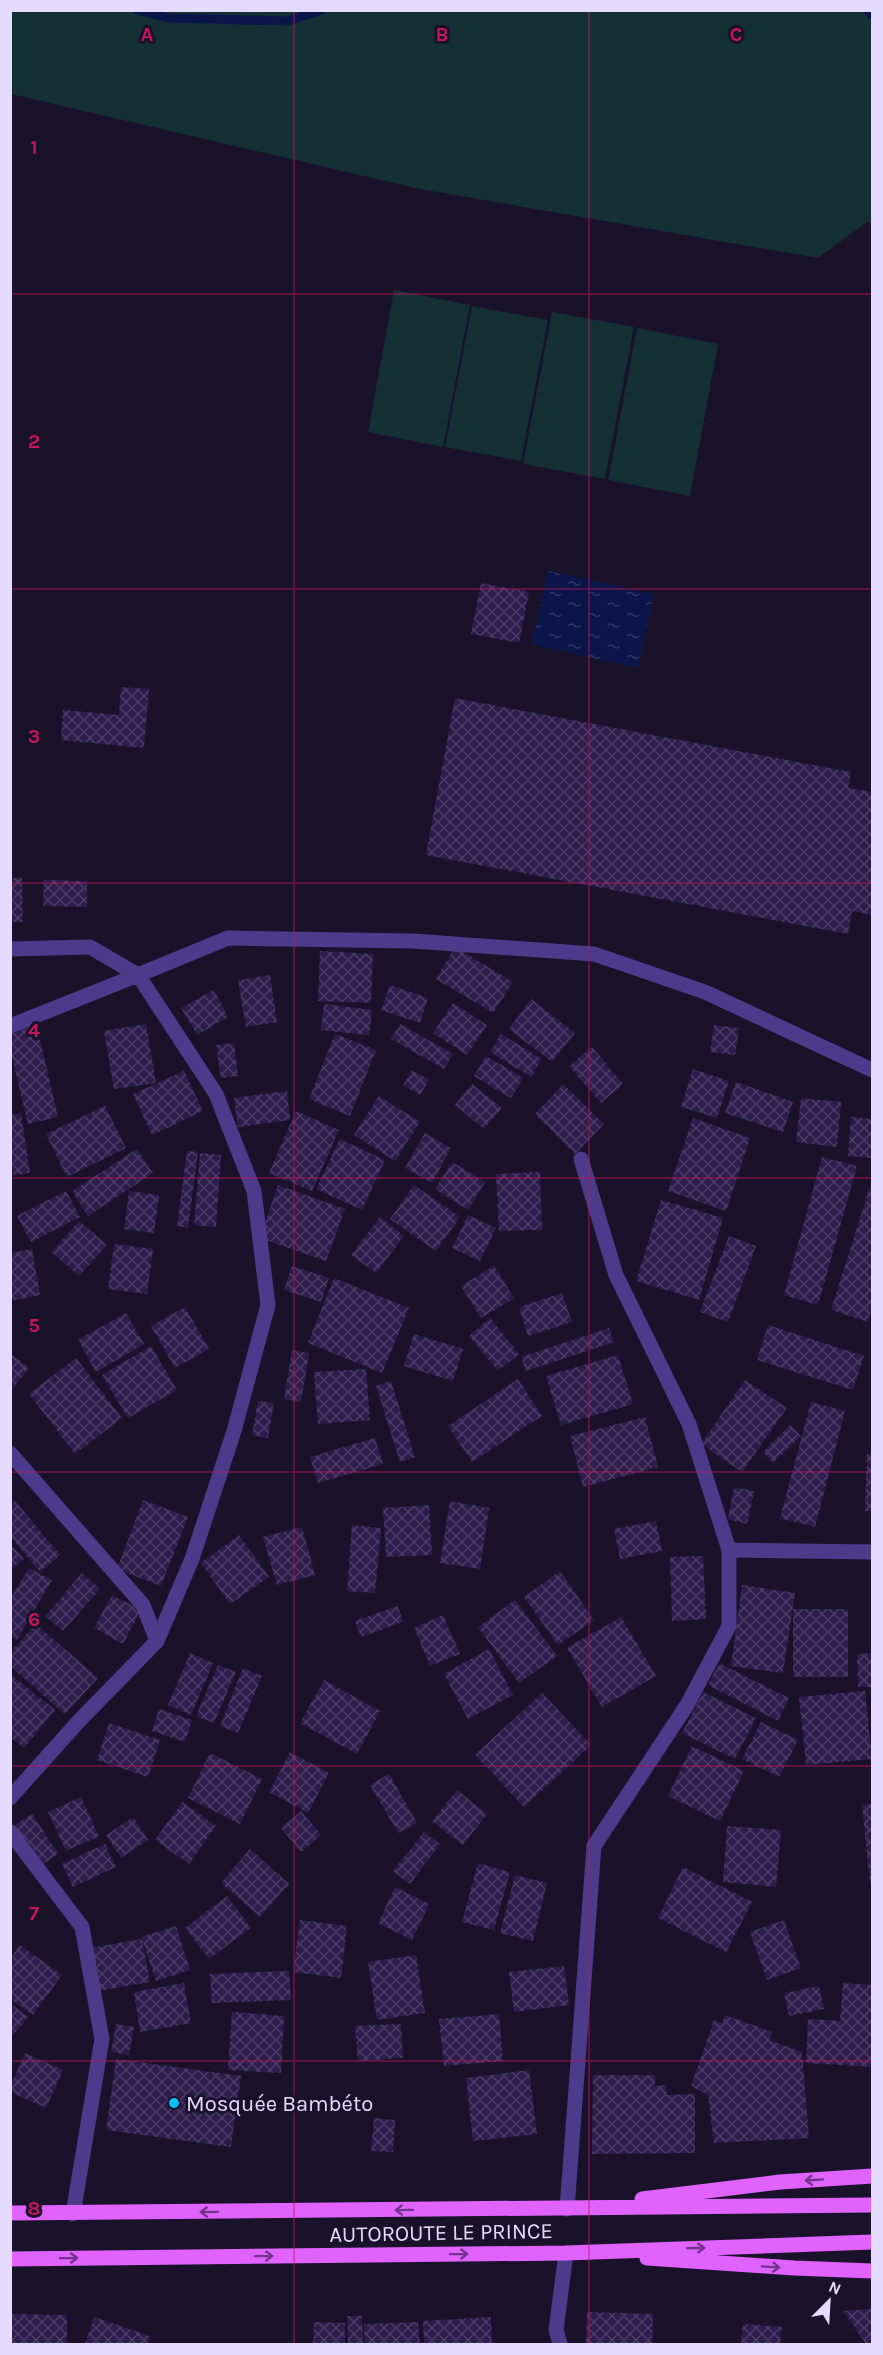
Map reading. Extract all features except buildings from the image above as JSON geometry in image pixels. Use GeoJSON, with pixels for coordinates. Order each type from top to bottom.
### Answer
{"type":"FeatureCollection","features":[{"type":"Feature","properties":{"kind":"main road"},"geometry":{"type":"LineString","coordinates":[[567,2209],[780,2182],[873,2176]]}},
{"type":"Feature","properties":{"kind":"main road","name":"AUTOROUTE LE PRINCE"},"geometry":{"type":"LineString","coordinates":[[10,2213],[873,2205]]}},
{"type":"Feature","properties":{"kind":"main road","name":"AUTOROUTE LE PRINCE"},"geometry":{"type":"LineString","coordinates":[[10,2259],[566,2253],[873,2242]]}},
{"type":"Feature","properties":{"kind":"main road"},"geometry":{"type":"LineString","coordinates":[[566,2253],[873,2271]]}},
{"type":"Feature","properties":{"kind":"street"},"geometry":{"type":"LineString","coordinates":[[10,1026],[228,938],[412,941],[594,954],[705,992],[873,1070]]}},
{"type":"Feature","properties":{"kind":"street"},"geometry":{"type":"LineString","coordinates":[[10,949],[90,948],[138,975],[216,1094],[254,1191],[268,1305],[234,1431],[195,1548],[157,1641],[78,1722],[10,1798]]}},
{"type":"Feature","properties":{"kind":"street"},"geometry":{"type":"LineString","coordinates":[[567,2209],[594,1846],[687,1705],[729,1626],[729,1550],[688,1424],[616,1275],[581,1159]]}},
{"type":"Feature","properties":{"kind":"street"},"geometry":{"type":"LineString","coordinates":[[10,1453],[143,1605],[157,1641]]}},
{"type":"Feature","properties":{"kind":"street"},"geometry":{"type":"LineString","coordinates":[[729,1550],[873,1552]]}},
{"type":"Feature","properties":{"kind":"street"},"geometry":{"type":"LineString","coordinates":[[10,1832],[82,1927],[102,2039],[73,2214]]}},
{"type":"Feature","properties":{"kind":"street"},"geometry":{"type":"LineString","coordinates":[[560,2344],[556,2330],[566,2253]]}},
{"type":"Feature","properties":{"kind":"green space"},"geometry":{"type":"Polygon","coordinates":[[[11,10],[872,11],[872,223],[867,222],[818,258],[420,189],[11,94],[11,10]]]}},
{"type":"Feature","properties":{"kind":"green space"},"geometry":{"type":"Polygon","coordinates":[[[394,290],[470,305],[443,447],[368,432],[394,290]]]}},
{"type":"Feature","properties":{"kind":"green space"},"geometry":{"type":"Polygon","coordinates":[[[472,306],[548,320],[521,461],[445,447],[472,306]]]}},
{"type":"Feature","properties":{"kind":"green space"},"geometry":{"type":"Polygon","coordinates":[[[552,312],[634,327],[605,479],[523,464],[552,312]]]}},
{"type":"Feature","properties":{"kind":"green space"},"geometry":{"type":"Polygon","coordinates":[[[637,328],[718,344],[690,496],[608,480],[637,328]]]}},
{"type":"Feature","properties":{"kind":"water"},"geometry":{"type":"Polygon","coordinates":[[[548,571],[654,594],[638,668],[532,644],[548,571]]]}},
{"type":"Feature","properties":{"kind":"waterway"},"geometry":{"type":"LineString","coordinates":[[137,10],[168,18],[288,21],[322,10]]}},
{"type":"Feature","properties":{"kind":"waterway"},"geometry":{"type":"LineString","coordinates":[[867,10],[872,15]]}},
{"type":"Feature","properties":{"kind":"place","name":"Mosquée Bambéto"},"geometry":{"type":"Point","coordinates":[174,2103]}}]}
